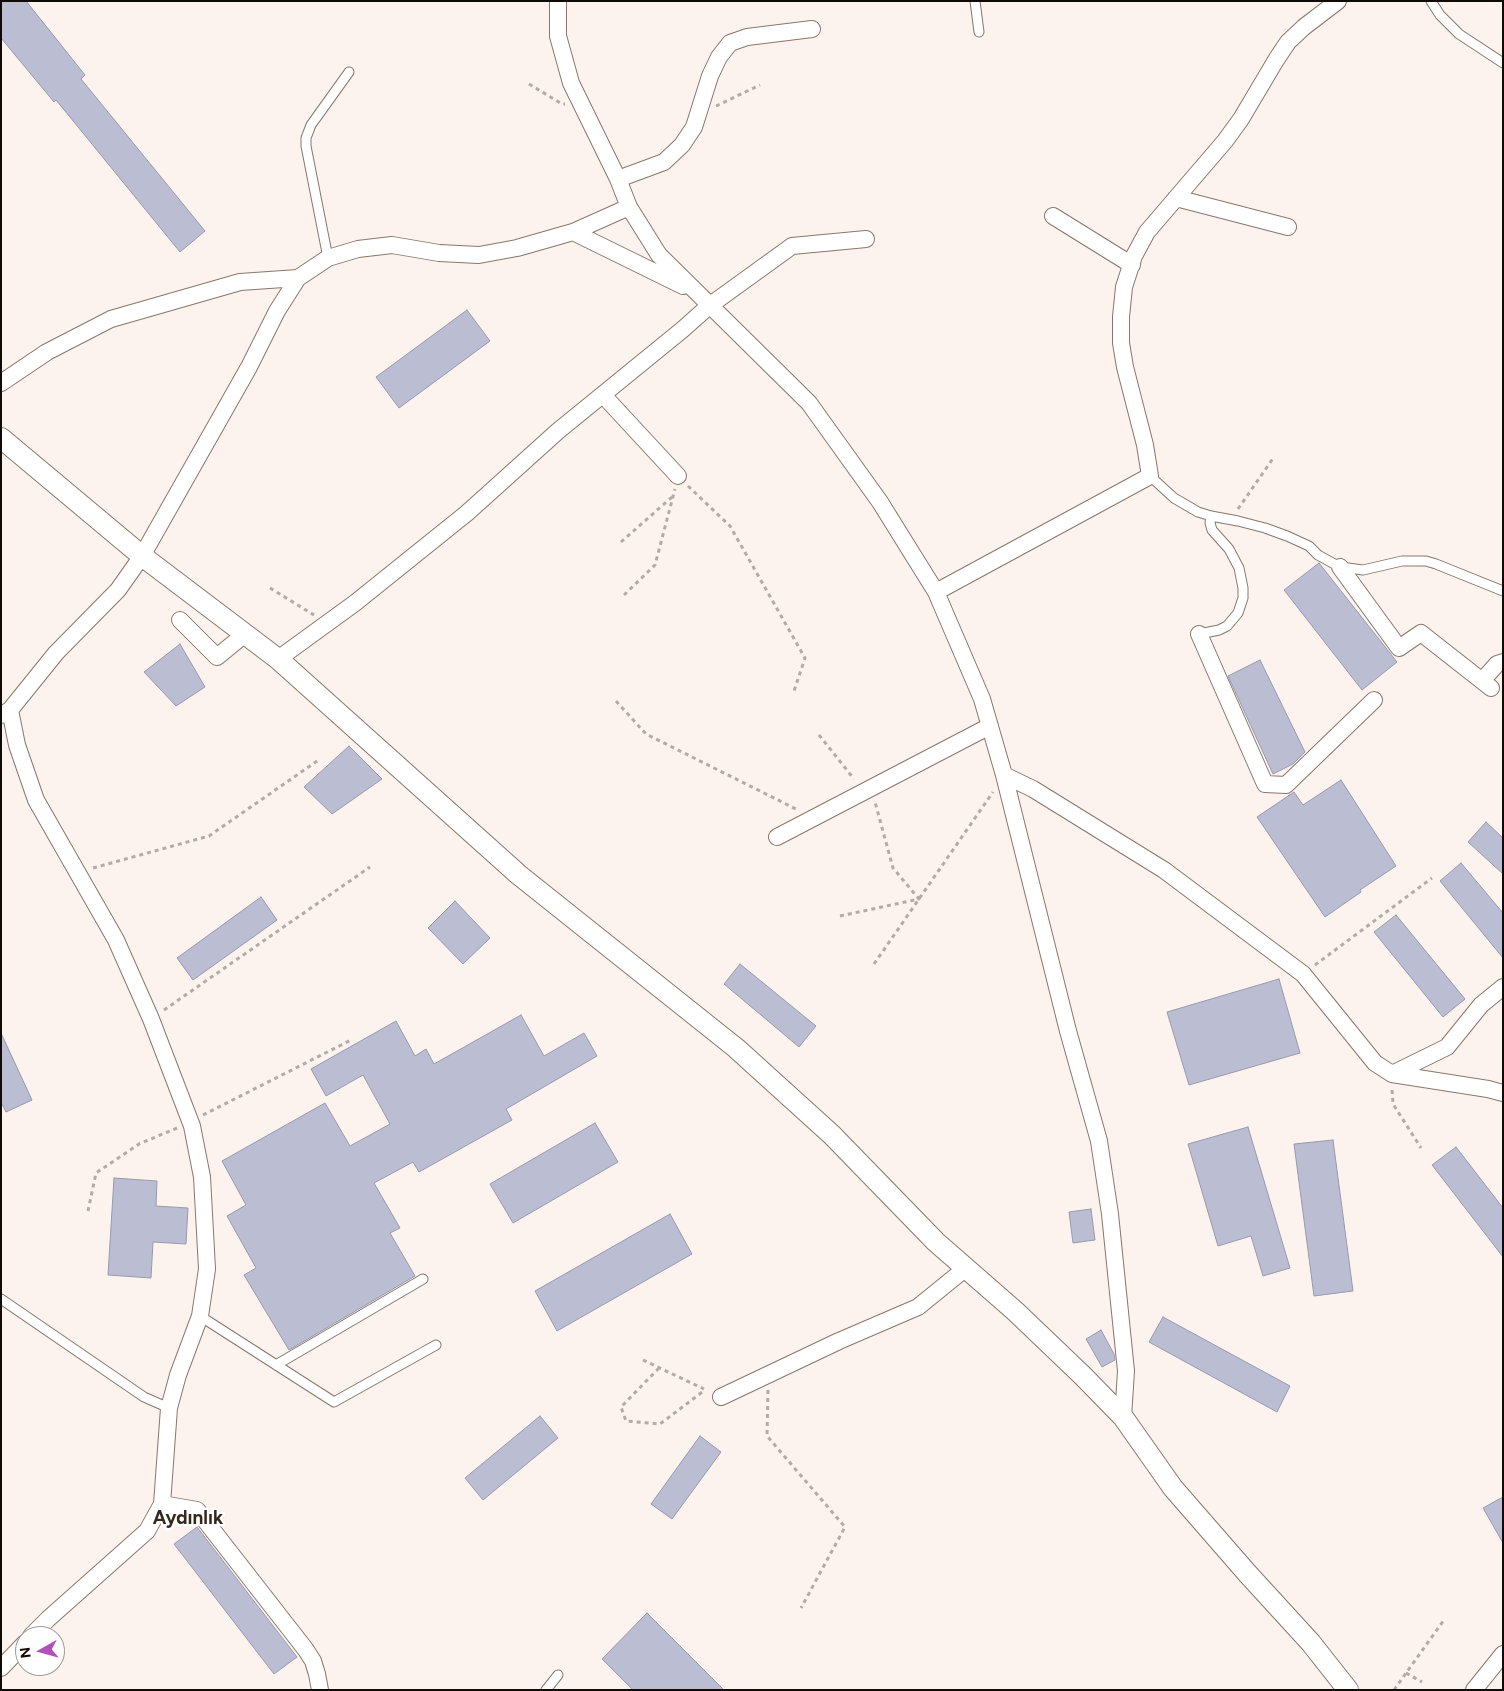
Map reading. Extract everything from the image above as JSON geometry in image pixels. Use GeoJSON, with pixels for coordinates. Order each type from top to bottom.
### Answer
{"type":"FeatureCollection","features":[{"type":"Feature","properties":{"kind":"street"},"geometry":{"type":"LineString","coordinates":[[558,1],[558,36],[572,83],[618,179],[629,207],[659,255],[809,403],[880,502],[936,592],[982,698],[1004,775],[1068,1030],[1099,1141],[1110,1214],[1126,1371],[1123,1417]]}},
{"type":"Feature","properties":{"kind":"street"},"geometry":{"type":"LineString","coordinates":[[936,592],[1150,476],[1145,445],[1124,367],[1121,343],[1120,317],[1124,287],[1132,265],[1147,232],[1225,141],[1241,119],[1288,42],[1330,4]]}},
{"type":"Feature","properties":{"kind":"street"},"geometry":{"type":"LineString","coordinates":[[618,179],[664,162],[682,145],[694,127],[710,76],[719,57],[730,43],[747,37],[812,29]]}},
{"type":"Feature","properties":{"kind":"street"},"geometry":{"type":"LineString","coordinates":[[1176,198],[1288,227]]}},
{"type":"Feature","properties":{"kind":"street"},"geometry":{"type":"LineString","coordinates":[[41,1626],[147,1531],[162,1504],[168,1408],[200,1316],[207,1269],[202,1177],[190,1122],[151,1019],[116,940],[36,800],[5,712],[56,653],[118,590],[142,556],[249,367],[277,310],[298,278],[328,258],[358,249],[392,246],[439,253],[479,255],[517,248],[573,232],[629,207]]}},
{"type":"Feature","properties":{"kind":"street"},"geometry":{"type":"LineString","coordinates":[[1052,216],[1132,265]]}},
{"type":"Feature","properties":{"kind":"street"},"geometry":{"type":"LineString","coordinates":[[573,232],[694,291]]}},
{"type":"Feature","properties":{"kind":"street"},"geometry":{"type":"LineString","coordinates":[[278,659],[355,603],[467,513],[558,431],[709,306],[792,246],[866,239]]}},
{"type":"Feature","properties":{"kind":"street"},"geometry":{"type":"LineString","coordinates":[[1,382],[47,352],[111,319],[240,282],[298,278]]}},
{"type":"Feature","properties":{"kind":"street"},"geometry":{"type":"LineString","coordinates":[[603,395],[678,476]]}},
{"type":"Feature","properties":{"kind":"street"},"geometry":{"type":"LineString","coordinates":[[1,438],[142,556],[278,659],[519,875],[637,967],[736,1048],[832,1135],[936,1242],[1015,1311],[1123,1417],[1173,1488],[1247,1574],[1311,1643],[1348,1690]]}},
{"type":"Feature","properties":{"kind":"street"},"geometry":{"type":"LineString","coordinates":[[1340,567],[1399,648],[1421,633],[1486,685],[1497,664],[1503,662]]}},
{"type":"Feature","properties":{"kind":"street"},"geometry":{"type":"LineString","coordinates":[[180,620],[217,656],[245,634]]}},
{"type":"Feature","properties":{"kind":"street"},"geometry":{"type":"LineString","coordinates":[[1199,634],[1265,784],[1286,785],[1374,700]]}},
{"type":"Feature","properties":{"kind":"street"},"geometry":{"type":"LineString","coordinates":[[777,837],[990,726]]}},
{"type":"Feature","properties":{"kind":"street"},"geometry":{"type":"LineString","coordinates":[[1004,775],[1033,788],[1164,870],[1303,974],[1375,1063],[1392,1074],[1503,1093]]}},
{"type":"Feature","properties":{"kind":"street"},"geometry":{"type":"LineString","coordinates":[[1392,1074],[1447,1047],[1481,1005],[1503,988]]}},
{"type":"Feature","properties":{"kind":"street"},"geometry":{"type":"LineString","coordinates":[[721,1397],[918,1307],[966,1268]]}},
{"type":"Feature","properties":{"kind":"street"},"geometry":{"type":"LineString","coordinates":[[162,1504],[197,1510],[306,1650],[313,1661],[320,1690]]}},
{"type":"Feature","properties":{"kind":"street"},"geometry":{"type":"LineString","coordinates":[[1,1668],[15,1653]]}},
{"type":"Feature","properties":{"kind":"street"},"geometry":{"type":"LineString","coordinates":[[1474,1690],[1503,1654]]}},
{"type":"Feature","properties":{"kind":"lane"},"geometry":{"type":"LineString","coordinates":[[975,1],[979,32]]}},
{"type":"Feature","properties":{"kind":"lane"},"geometry":{"type":"LineString","coordinates":[[1431,1],[1440,15],[1459,34],[1503,63]]}},
{"type":"Feature","properties":{"kind":"lane"},"geometry":{"type":"LineString","coordinates":[[328,258],[306,138],[311,125],[349,72]]}},
{"type":"Feature","properties":{"kind":"lane"},"geometry":{"type":"LineString","coordinates":[[1150,476],[1174,498],[1198,512],[1265,528],[1287,536],[1309,546],[1318,555],[1340,567],[1363,570],[1402,561],[1426,561],[1503,591]]}},
{"type":"Feature","properties":{"kind":"lane"},"geometry":{"type":"LineString","coordinates":[[1199,634],[1219,630],[1227,626],[1238,613],[1243,598],[1239,568],[1229,549],[1212,530],[1211,516]]}},
{"type":"Feature","properties":{"kind":"lane"},"geometry":{"type":"LineString","coordinates":[[276,1365],[423,1279]]}},
{"type":"Feature","properties":{"kind":"lane"},"geometry":{"type":"LineString","coordinates":[[1,1299],[144,1397],[168,1408]]}},
{"type":"Feature","properties":{"kind":"lane"},"geometry":{"type":"LineString","coordinates":[[200,1316],[334,1402],[436,1345]]}},
{"type":"Feature","properties":{"kind":"lane"},"geometry":{"type":"LineString","coordinates":[[546,1690],[558,1675]]}},
{"type":"Feature","properties":{"kind":"path"},"geometry":{"type":"LineString","coordinates":[[529,84],[562,104],[580,101]]}},
{"type":"Feature","properties":{"kind":"path"},"geometry":{"type":"LineString","coordinates":[[698,115],[760,85]]}},
{"type":"Feature","properties":{"kind":"path"},"geometry":{"type":"LineString","coordinates":[[1230,520],[1274,457]]}},
{"type":"Feature","properties":{"kind":"path"},"geometry":{"type":"LineString","coordinates":[[624,595],[655,565],[678,476]]}},
{"type":"Feature","properties":{"kind":"path"},"geometry":{"type":"LineString","coordinates":[[678,476],[730,526],[805,658],[793,694]]}},
{"type":"Feature","properties":{"kind":"path"},"geometry":{"type":"LineString","coordinates":[[621,542],[673,497]]}},
{"type":"Feature","properties":{"kind":"path"},"geometry":{"type":"LineString","coordinates":[[270,588],[327,623]]}},
{"type":"Feature","properties":{"kind":"path"},"geometry":{"type":"LineString","coordinates":[[616,700],[646,734],[814,818]]}},
{"type":"Feature","properties":{"kind":"path"},"geometry":{"type":"LineString","coordinates":[[819,735],[868,790],[893,868],[919,899]]}},
{"type":"Feature","properties":{"kind":"path"},"geometry":{"type":"LineString","coordinates":[[78,872],[209,836],[320,758]]}},
{"type":"Feature","properties":{"kind":"path"},"geometry":{"type":"LineString","coordinates":[[874,964],[1004,775]]}},
{"type":"Feature","properties":{"kind":"path"},"geometry":{"type":"LineString","coordinates":[[151,1019],[370,867]]}},
{"type":"Feature","properties":{"kind":"path"},"geometry":{"type":"LineString","coordinates":[[1303,974],[1432,878]]}},
{"type":"Feature","properties":{"kind":"path"},"geometry":{"type":"LineString","coordinates":[[840,916],[919,899]]}},
{"type":"Feature","properties":{"kind":"path"},"geometry":{"type":"LineString","coordinates":[[88,1211],[96,1173],[138,1144],[190,1122],[351,1040]]}},
{"type":"Feature","properties":{"kind":"path"},"geometry":{"type":"LineString","coordinates":[[1392,1074],[1393,1104],[1421,1148]]}},
{"type":"Feature","properties":{"kind":"path"},"geometry":{"type":"LineString","coordinates":[[643,1360],[721,1397]]}},
{"type":"Feature","properties":{"kind":"path"},"geometry":{"type":"LineString","coordinates":[[659,1368],[621,1407],[626,1421],[660,1424],[704,1390]]}},
{"type":"Feature","properties":{"kind":"path"},"geometry":{"type":"LineString","coordinates":[[768,1375],[767,1436],[845,1527],[801,1608]]}},
{"type":"Feature","properties":{"kind":"path"},"geometry":{"type":"LineString","coordinates":[[1394,1690],[1444,1620]]}},
{"type":"Feature","properties":{"kind":"path"},"geometry":{"type":"LineString","coordinates":[[1406,1673],[1422,1682]]}},
{"type":"Feature","properties":{"kind":"building"},"geometry":{"type":"Polygon","coordinates":[[[1,1],[26,1],[85,75],[81,79],[205,231],[180,252],[56,100],[54,102],[1,38],[1,1]]]}},
{"type":"Feature","properties":{"kind":"building"},"geometry":{"type":"Polygon","coordinates":[[[467,310],[490,341],[399,408],[376,377],[467,310]]]}},
{"type":"Feature","properties":{"kind":"building"},"geometry":{"type":"Polygon","coordinates":[[[1319,563],[1397,662],[1362,690],[1284,590],[1319,563]]]}},
{"type":"Feature","properties":{"kind":"building"},"geometry":{"type":"Polygon","coordinates":[[[180,644],[205,687],[176,706],[144,672],[180,644]]]}},
{"type":"Feature","properties":{"kind":"building"},"geometry":{"type":"Polygon","coordinates":[[[1260,660],[1305,752],[1293,764],[1273,774],[1228,676],[1260,660]]]}},
{"type":"Feature","properties":{"kind":"building"},"geometry":{"type":"Polygon","coordinates":[[[349,746],[382,779],[332,814],[304,787],[349,746]]]}},
{"type":"Feature","properties":{"kind":"building"},"geometry":{"type":"Polygon","coordinates":[[[1341,780],[1396,866],[1360,890],[1361,892],[1325,917],[1257,817],[1294,792],[1303,805],[1341,780]]]}},
{"type":"Feature","properties":{"kind":"building"},"geometry":{"type":"Polygon","coordinates":[[[1486,822],[1503,838],[1503,874],[1468,842],[1486,822]]]}},
{"type":"Feature","properties":{"kind":"building"},"geometry":{"type":"Polygon","coordinates":[[[1461,863],[1503,913],[1503,958],[1440,881],[1461,863]]]}},
{"type":"Feature","properties":{"kind":"building"},"geometry":{"type":"Polygon","coordinates":[[[261,897],[277,920],[193,980],[177,958],[261,897]]]}},
{"type":"Feature","properties":{"kind":"building"},"geometry":{"type":"Polygon","coordinates":[[[455,901],[490,938],[463,964],[428,928],[455,901]]]}},
{"type":"Feature","properties":{"kind":"building"},"geometry":{"type":"Polygon","coordinates":[[[1396,915],[1465,999],[1443,1017],[1374,932],[1396,915]]]}},
{"type":"Feature","properties":{"kind":"building"},"geometry":{"type":"Polygon","coordinates":[[[740,964],[816,1026],[799,1047],[724,984],[740,964]]]}},
{"type":"Feature","properties":{"kind":"building"},"geometry":{"type":"Polygon","coordinates":[[[1279,979],[1300,1053],[1189,1085],[1167,1012],[1279,979]]]}},
{"type":"Feature","properties":{"kind":"building"},"geometry":{"type":"Polygon","coordinates":[[[521,1015],[544,1056],[584,1033],[597,1056],[506,1109],[512,1120],[419,1172],[413,1162],[374,1183],[400,1228],[390,1233],[415,1276],[289,1350],[244,1275],[256,1268],[227,1216],[246,1205],[222,1161],[325,1103],[350,1146],[390,1124],[363,1075],[326,1096],[311,1069],[396,1021],[415,1056],[426,1049],[434,1064],[521,1015]]]}},
{"type":"Feature","properties":{"kind":"building"},"geometry":{"type":"Polygon","coordinates":[[[1,1033],[32,1100],[6,1112],[1,1102],[1,1033]]]}},
{"type":"Feature","properties":{"kind":"building"},"geometry":{"type":"Polygon","coordinates":[[[595,1123],[618,1162],[513,1223],[490,1184],[595,1123]]]}},
{"type":"Feature","properties":{"kind":"building"},"geometry":{"type":"Polygon","coordinates":[[[1248,1127],[1290,1268],[1263,1276],[1251,1236],[1218,1246],[1188,1144],[1248,1127]]]}},
{"type":"Feature","properties":{"kind":"building"},"geometry":{"type":"Polygon","coordinates":[[[1333,1140],[1353,1291],[1314,1296],[1294,1144],[1333,1140]]]}},
{"type":"Feature","properties":{"kind":"building"},"geometry":{"type":"Polygon","coordinates":[[[1456,1147],[1503,1208],[1503,1257],[1432,1165],[1456,1147]]]}},
{"type":"Feature","properties":{"kind":"building"},"geometry":{"type":"Polygon","coordinates":[[[114,1178],[157,1181],[156,1206],[188,1208],[186,1244],[153,1242],[151,1278],[108,1275],[114,1178]]]}},
{"type":"Feature","properties":{"kind":"building"},"geometry":{"type":"Polygon","coordinates":[[[1091,1209],[1095,1240],[1073,1243],[1069,1212],[1091,1209]]]}},
{"type":"Feature","properties":{"kind":"building"},"geometry":{"type":"Polygon","coordinates":[[[670,1214],[692,1254],[557,1331],[535,1291],[670,1214]]]}},
{"type":"Feature","properties":{"kind":"building"},"geometry":{"type":"Polygon","coordinates":[[[1163,1317],[1290,1386],[1277,1412],[1149,1342],[1163,1317]]]}},
{"type":"Feature","properties":{"kind":"building"},"geometry":{"type":"Polygon","coordinates":[[[1101,1330],[1114,1354],[1115,1360],[1102,1367],[1086,1339],[1101,1330]]]}},
{"type":"Feature","properties":{"kind":"building"},"geometry":{"type":"Polygon","coordinates":[[[540,1416],[558,1438],[483,1500],[465,1478],[540,1416]]]}},
{"type":"Feature","properties":{"kind":"building"},"geometry":{"type":"Polygon","coordinates":[[[700,1436],[721,1452],[672,1519],[651,1504],[700,1436]]]}},
{"type":"Feature","properties":{"kind":"building"},"geometry":{"type":"Polygon","coordinates":[[[1503,1497],[1503,1543],[1483,1508],[1503,1497]]]}},
{"type":"Feature","properties":{"kind":"building"},"geometry":{"type":"Polygon","coordinates":[[[197,1527],[297,1657],[274,1674],[174,1544],[197,1527]]]}},
{"type":"Feature","properties":{"kind":"building"},"geometry":{"type":"Polygon","coordinates":[[[647,1613],[724,1690],[633,1690],[602,1659],[647,1613]]]}},
{"type":"Feature","properties":{"kind":"district","name":"Aydınlık"},"geometry":{"type":"Point","coordinates":[188,1518]}}]}
